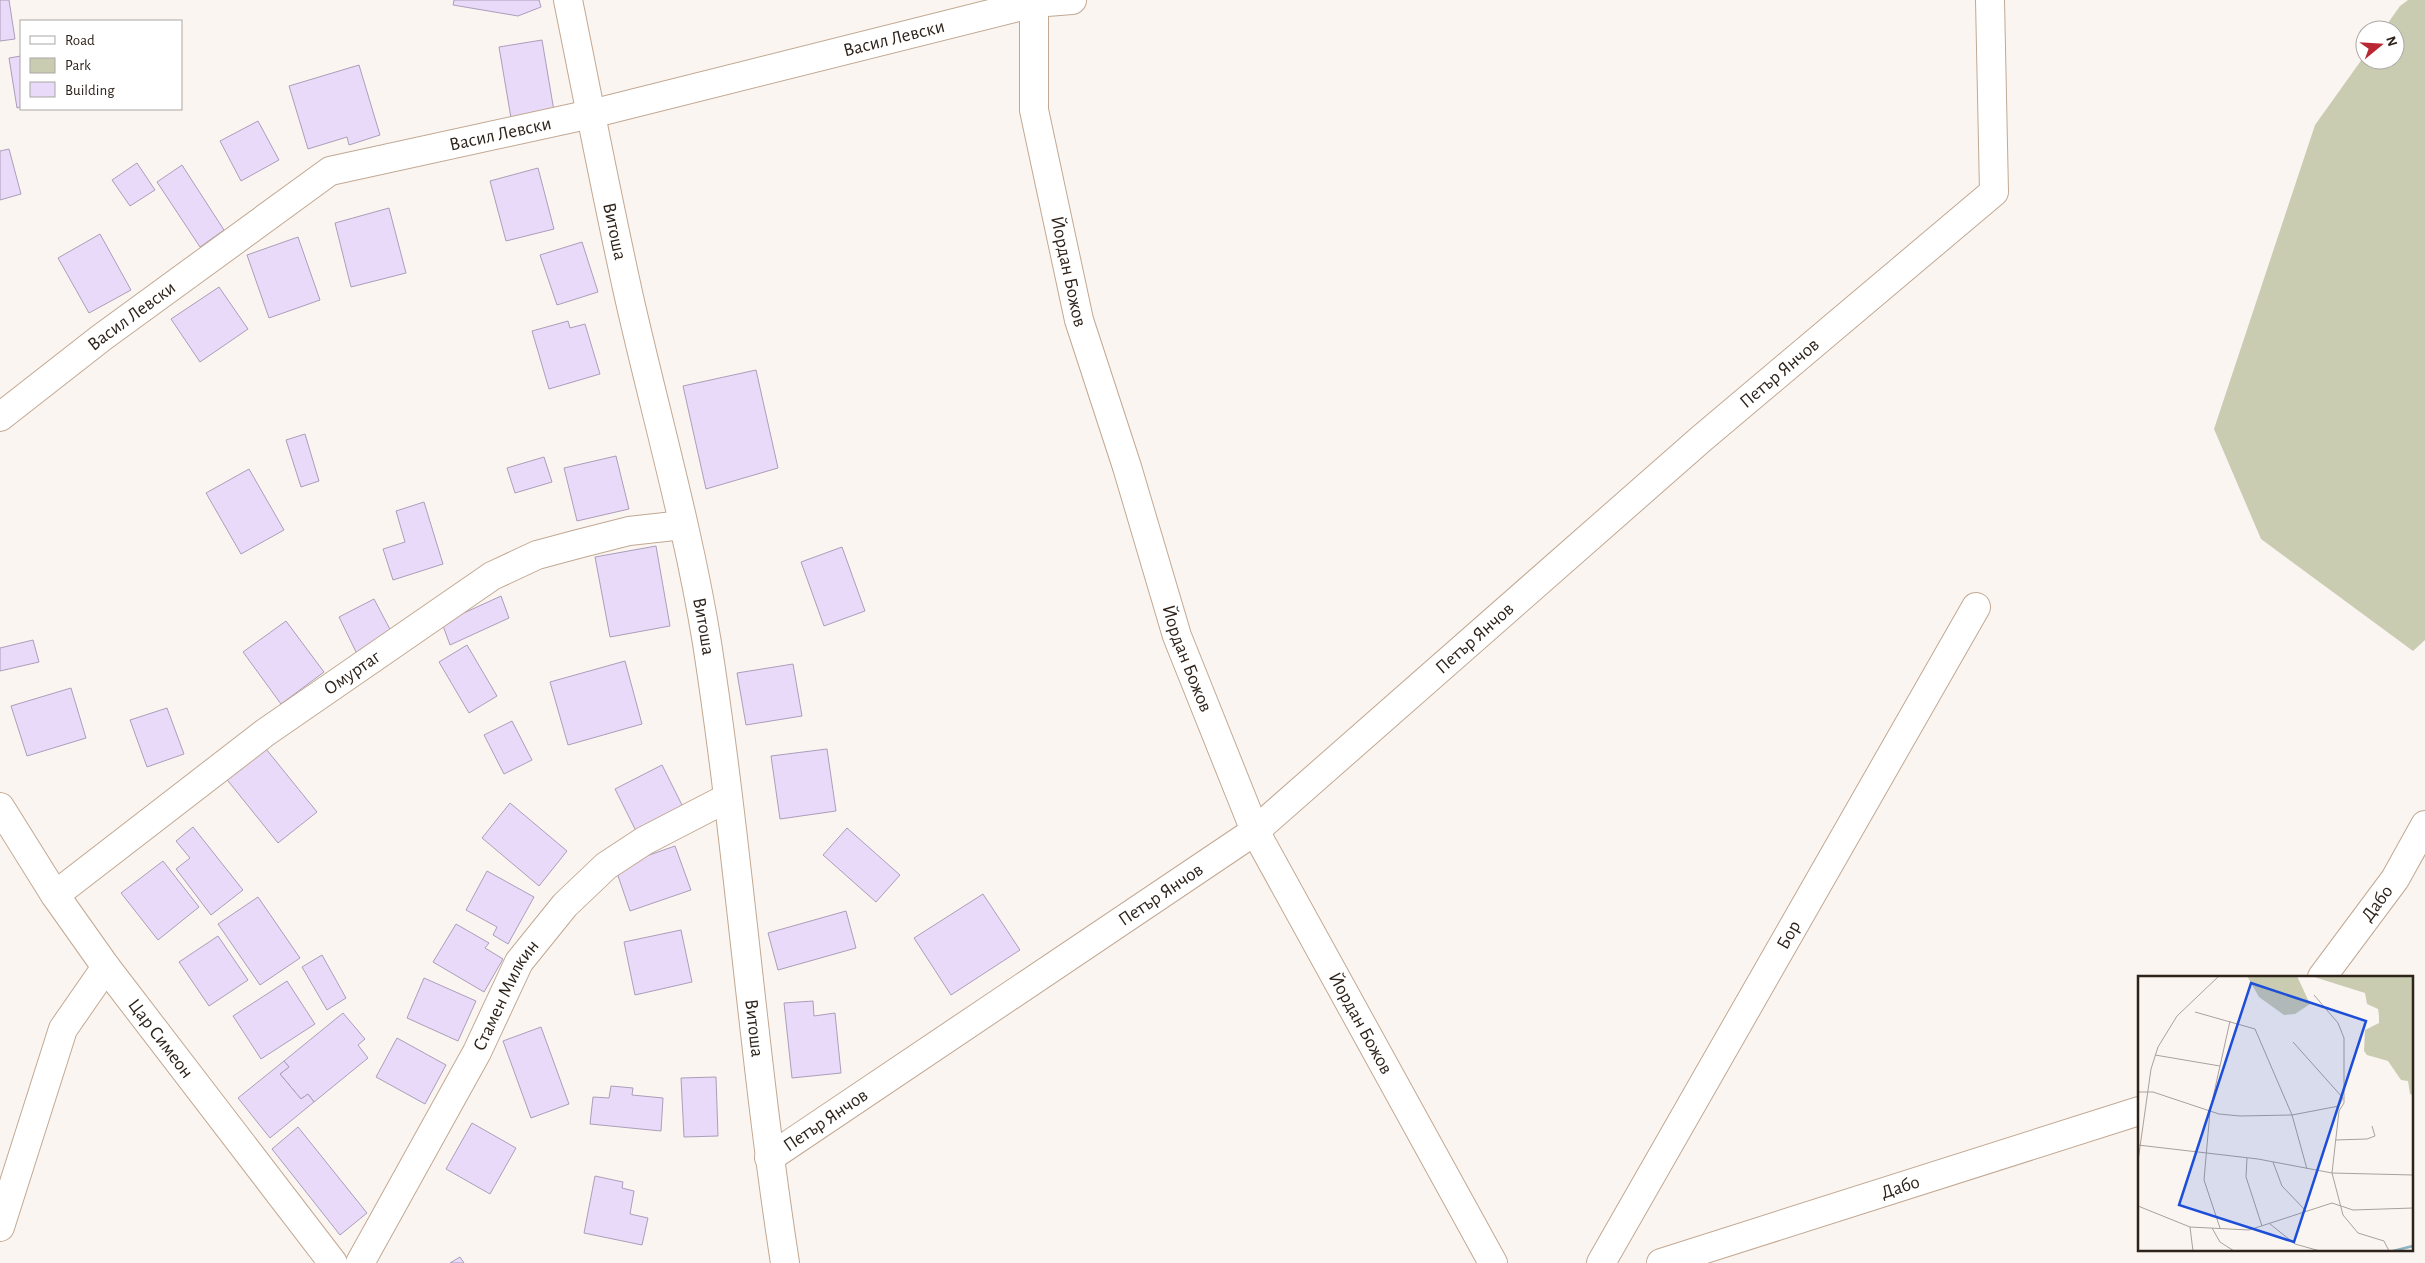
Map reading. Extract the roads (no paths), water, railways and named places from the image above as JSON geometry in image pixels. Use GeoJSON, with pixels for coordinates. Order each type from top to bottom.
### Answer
{"type":"FeatureCollection","features":[{"type":"Feature","properties":{"kind":"street","name":"Витоша"},"geometry":{"type":"LineString","coordinates":[[568,0],[629,296],[684,525],[707,641],[769,1158],[785,1263]]}},
{"type":"Feature","properties":{"kind":"street","name":"Васил Левски"},"geometry":{"type":"LineString","coordinates":[[0,418],[101,338],[330,171],[591,114],[1034,1],[1072,0]]}},
{"type":"Feature","properties":{"kind":"street","name":"Петър Янчов"},"geometry":{"type":"LineString","coordinates":[[769,1158],[1255,831],[1701,439],[1994,192],[1990,0]]}},
{"type":"Feature","properties":{"kind":"street","name":"Йордан Божов"},"geometry":{"type":"LineString","coordinates":[[1034,1],[1034,110],[1079,320],[1127,467],[1177,636],[1255,831],[1493,1263]]}},
{"type":"Feature","properties":{"kind":"street","name":"Омуртаг"},"geometry":{"type":"LineString","coordinates":[[56,894],[266,732],[492,576],[537,555],[578,544],[629,532],[684,525]]}},
{"type":"Feature","properties":{"kind":"street","name":"Бор"},"geometry":{"type":"LineString","coordinates":[[1601,1263],[1976,607]]}},
{"type":"Feature","properties":{"kind":"street","name":"Стамен Милкин"},"geometry":{"type":"LineString","coordinates":[[360,1263],[477,1052],[519,962],[565,905],[606,866],[644,841],[727,798]]}},
{"type":"Feature","properties":{"kind":"street","name":"Цар Симеон"},"geometry":{"type":"LineString","coordinates":[[0,807],[106,967],[333,1263]]}},
{"type":"Feature","properties":{"kind":"street","name":"Дабо"},"geometry":{"type":"LineString","coordinates":[[2323,976],[2395,879],[2425,826]]}},
{"type":"Feature","properties":{"kind":"street"},"geometry":{"type":"LineString","coordinates":[[0,1227],[63,1029],[106,967]]}},
{"type":"Feature","properties":{"kind":"street","name":"Дабо"},"geometry":{"type":"LineString","coordinates":[[1661,1263],[2138,1111]]}}]}
